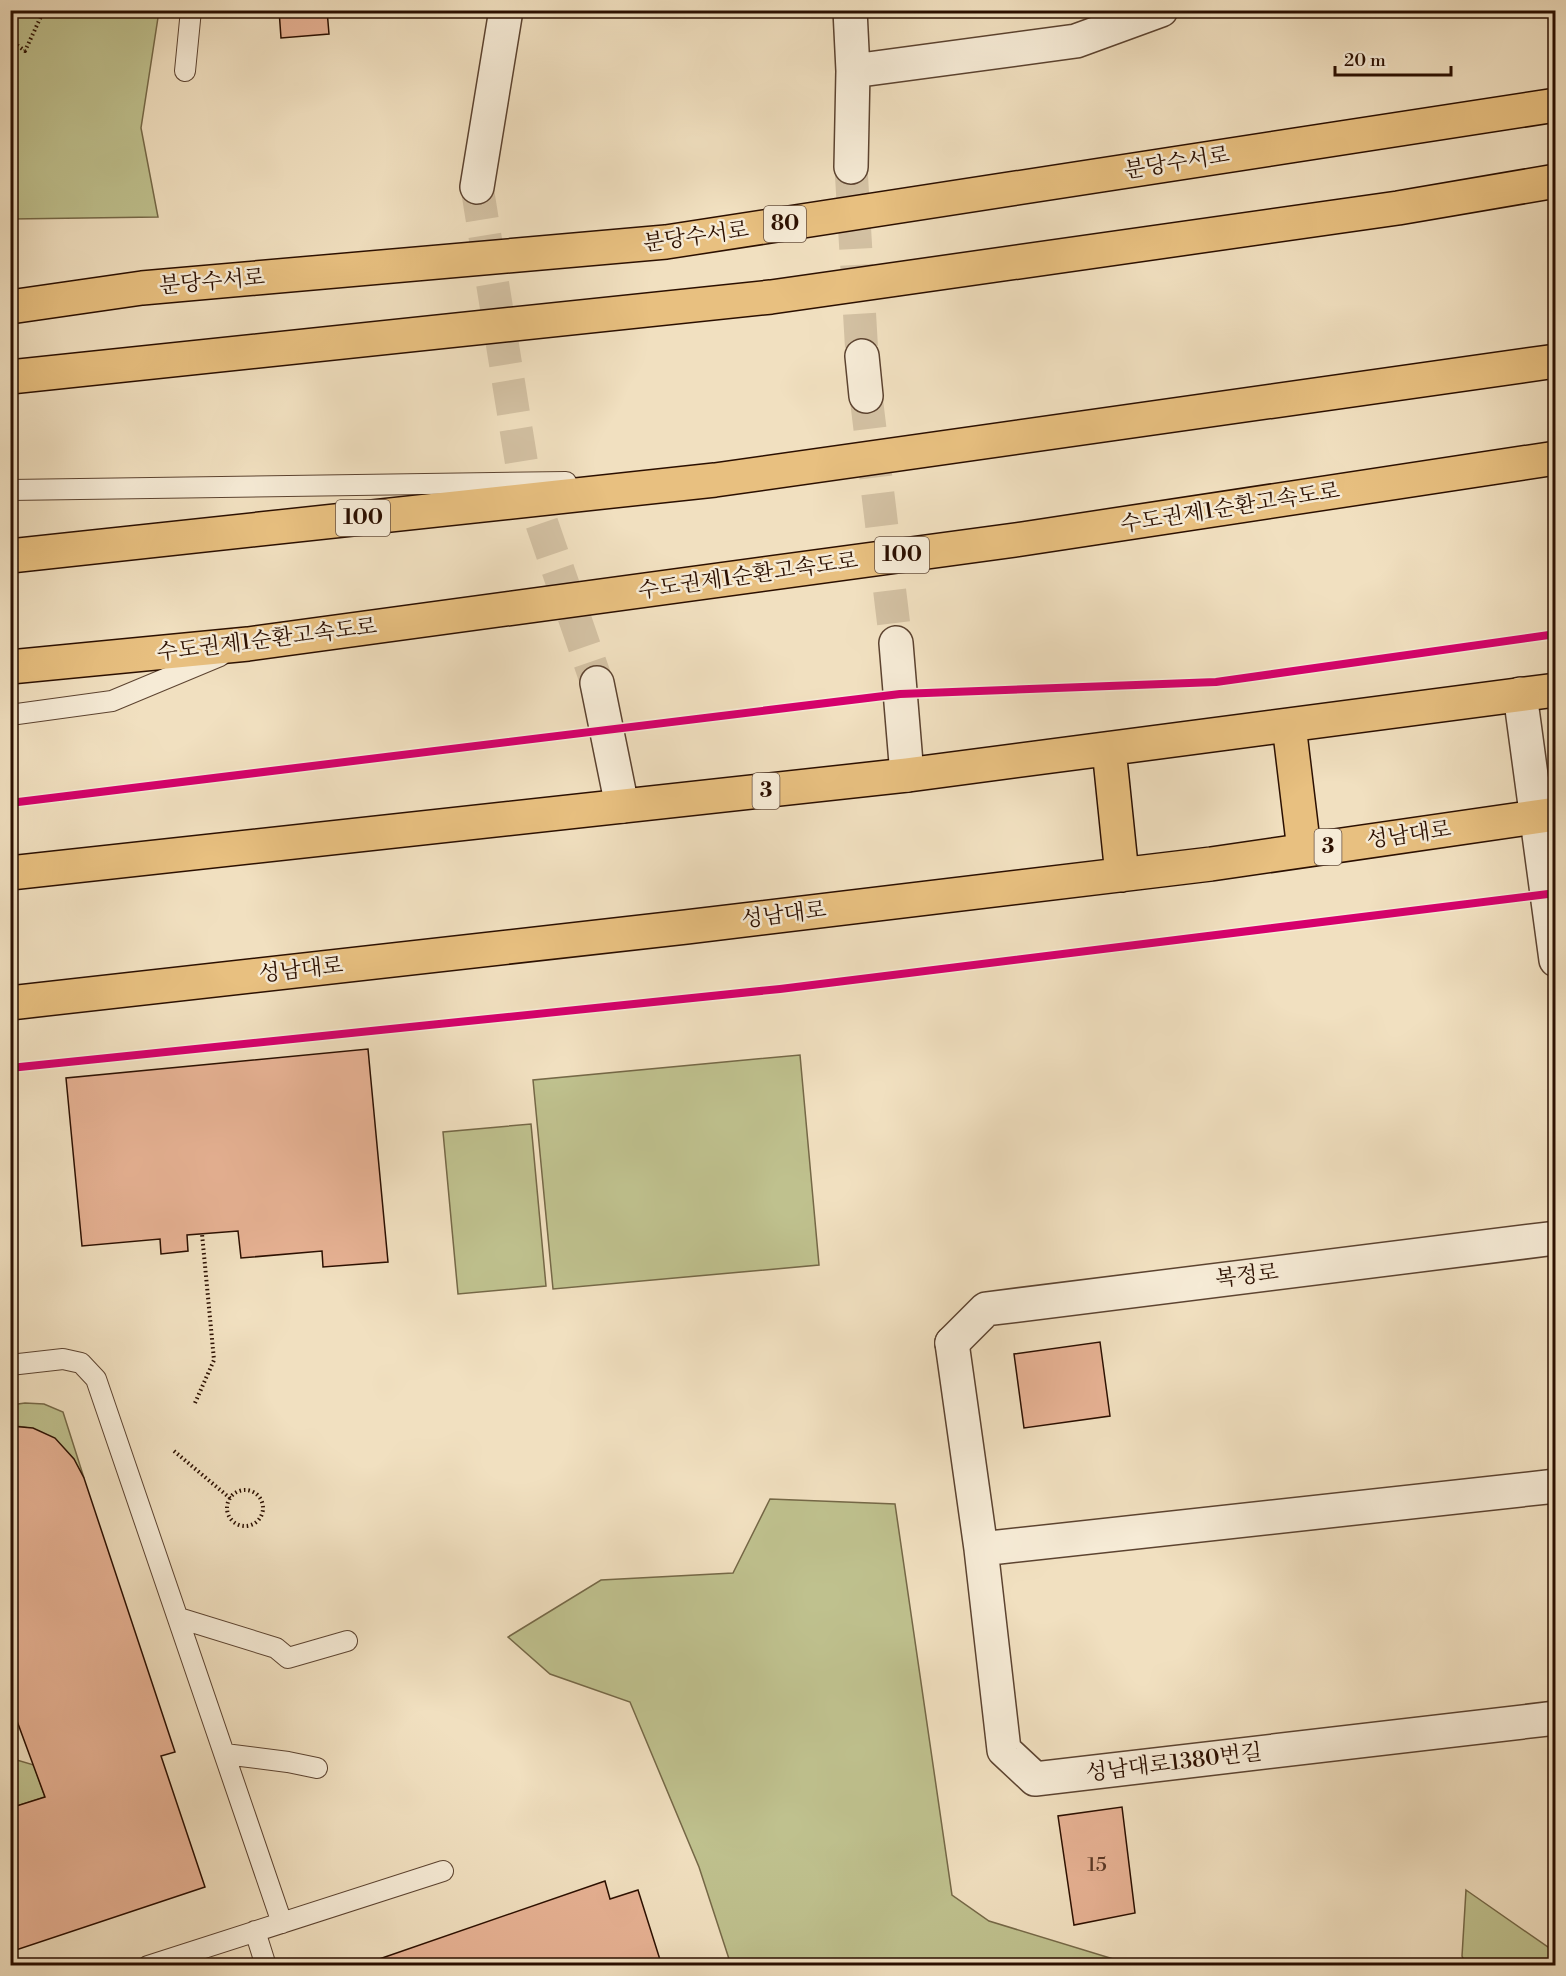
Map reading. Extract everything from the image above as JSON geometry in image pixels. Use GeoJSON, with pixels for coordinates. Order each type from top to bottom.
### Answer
{"type":"FeatureCollection","features":[{"type":"Feature","properties":{"kind":"main road","name":"분당수서로"},"geometry":{"type":"LineString","coordinates":[[10,307],[142,288],[666,242],[1556,105]]}},
{"type":"Feature","properties":{"kind":"main road"},"geometry":{"type":"LineString","coordinates":[[10,377],[771,297],[1398,208],[1556,181]]}},
{"type":"Feature","properties":{"kind":"main road","name":"100"},"geometry":{"type":"LineString","coordinates":[[10,556],[715,480],[1556,361]]}},
{"type":"Feature","properties":{"kind":"main road","name":"수도권제1순환고속도로"},"geometry":{"type":"LineString","coordinates":[[10,667],[248,644],[1022,539],[1556,458]]}},
{"type":"Feature","properties":{"kind":"main road","name":"3"},"geometry":{"type":"LineString","coordinates":[[10,873],[907,776],[1556,690]]}},
{"type":"Feature","properties":{"kind":"main road"},"geometry":{"type":"LineString","coordinates":[[1289,725],[1304,850]]}},
{"type":"Feature","properties":{"kind":"main road"},"geometry":{"type":"LineString","coordinates":[[1109,749],[1122,875]]}},
{"type":"Feature","properties":{"kind":"main road","name":"성남대로"},"geometry":{"type":"LineString","coordinates":[[10,1003],[686,927],[1122,875],[1545,815]]}},
{"type":"Feature","properties":{"kind":"street"},"geometry":{"type":"LineString","coordinates":[[477,187],[506,10]]}},
{"type":"Feature","properties":{"kind":"street"},"geometry":{"type":"LineString","coordinates":[[850,10],[853,71],[851,167]]}},
{"type":"Feature","properties":{"kind":"street"},"geometry":{"type":"LineString","coordinates":[[1076,41],[1095,10]]}},
{"type":"Feature","properties":{"kind":"street"},"geometry":{"type":"LineString","coordinates":[[853,71],[1076,41],[1161,10]]}},
{"type":"Feature","properties":{"kind":"street"},"geometry":{"type":"LineString","coordinates":[[861,356],[866,396]]}},
{"type":"Feature","properties":{"kind":"street"},"geometry":{"type":"LineString","coordinates":[[896,644],[907,776]]}},
{"type":"Feature","properties":{"kind":"street"},"geometry":{"type":"LineString","coordinates":[[597,683],[622,806]]}},
{"type":"Feature","properties":{"kind":"street"},"geometry":{"type":"LineString","coordinates":[[1520,694],[1545,815],[1556,960]]}},
{"type":"Feature","properties":{"kind":"street","name":"복정로"},"geometry":{"type":"LineString","coordinates":[[952,1343],[986,1309],[1556,1238]]}},
{"type":"Feature","properties":{"kind":"street","name":"성남대로1380번길"},"geometry":{"type":"LineString","coordinates":[[952,1343],[981,1549],[1004,1750],[1035,1779],[1556,1718]]}},
{"type":"Feature","properties":{"kind":"street"},"geometry":{"type":"LineString","coordinates":[[981,1549],[1556,1486]]}},
{"type":"Feature","properties":{"kind":"lane"},"geometry":{"type":"LineString","coordinates":[[185,71],[191,10]]}},
{"type":"Feature","properties":{"kind":"lane"},"geometry":{"type":"LineString","coordinates":[[10,490],[715,480]]}},
{"type":"Feature","properties":{"kind":"lane"},"geometry":{"type":"LineString","coordinates":[[10,715],[112,701],[248,644]]}},
{"type":"Feature","properties":{"kind":"lane"},"geometry":{"type":"LineString","coordinates":[[10,1365],[63,1359],[81,1363],[96,1379],[282,1923]]}},
{"type":"Feature","properties":{"kind":"lane"},"geometry":{"type":"LineString","coordinates":[[178,1618],[276,1648],[288,1658],[347,1641]]}},
{"type":"Feature","properties":{"kind":"lane"},"geometry":{"type":"LineString","coordinates":[[225,1754],[316,1768]]}},
{"type":"Feature","properties":{"kind":"lane"},"geometry":{"type":"LineString","coordinates":[[148,1965],[443,1871]]}},
{"type":"Feature","properties":{"kind":"lane"},"geometry":{"type":"LineString","coordinates":[[255,1931],[266,1965]]}},
{"type":"Feature","properties":{"kind":"path"},"geometry":{"type":"LineString","coordinates":[[10,40],[25,51],[44,10]]}},
{"type":"Feature","properties":{"kind":"path"},"geometry":{"type":"LineString","coordinates":[[195,1403],[214,1360],[202,1234]]}},
{"type":"Feature","properties":{"kind":"path"},"geometry":{"type":"LineString","coordinates":[[174,1451],[231,1498]]}},
{"type":"Feature","properties":{"kind":"path"},"geometry":{"type":"LineString","coordinates":[[242,1490],[258,1495],[263,1505],[257,1521],[247,1526],[236,1522],[228,1513],[231,1498],[242,1490]]}},
{"type":"Feature","properties":{"kind":"green space"},"geometry":{"type":"Polygon","coordinates":[[[10,11],[159,11],[141,128],[158,217],[11,219],[10,11]]]}},
{"type":"Feature","properties":{"kind":"green space"},"geometry":{"type":"Polygon","coordinates":[[[800,1055],[819,1265],[553,1289],[533,1080],[800,1055]]]}},
{"type":"Feature","properties":{"kind":"green space"},"geometry":{"type":"Polygon","coordinates":[[[531,1124],[546,1286],[458,1294],[443,1132],[531,1124]]]}},
{"type":"Feature","properties":{"kind":"green space"},"geometry":{"type":"Polygon","coordinates":[[[44,1404],[63,1412],[84,1478],[71,1457],[55,1441],[35,1430],[11,1426],[11,1405],[44,1404]]]}},
{"type":"Feature","properties":{"kind":"green space"},"geometry":{"type":"Polygon","coordinates":[[[770,1499],[895,1504],[952,1895],[989,1921],[1133,1965],[731,1965],[699,1867],[630,1702],[550,1674],[508,1637],[601,1580],[733,1573],[770,1499]]]}},
{"type":"Feature","properties":{"kind":"green space"},"geometry":{"type":"Polygon","coordinates":[[[10,1758],[34,1765],[45,1797],[11,1808],[10,1758]]]}},
{"type":"Feature","properties":{"kind":"green space"},"geometry":{"type":"Polygon","coordinates":[[[1466,1890],[1555,1952],[1555,1965],[1466,1965],[1462,1956],[1466,1890]]]}},
{"type":"Feature","properties":{"kind":"building"},"geometry":{"type":"Polygon","coordinates":[[[279,10],[327,10],[329,34],[281,38],[279,10]]]}},
{"type":"Feature","properties":{"kind":"building"},"geometry":{"type":"Polygon","coordinates":[[[368,1049],[388,1262],[323,1267],[322,1251],[241,1258],[238,1231],[187,1235],[188,1251],[161,1254],[160,1239],[82,1246],[66,1078],[368,1049]]]}},
{"type":"Feature","properties":{"kind":"building"},"geometry":{"type":"Polygon","coordinates":[[[1100,1342],[1110,1416],[1024,1428],[1014,1354],[1100,1342]]]}},
{"type":"Feature","properties":{"kind":"building"},"geometry":{"type":"Polygon","coordinates":[[[10,1426],[33,1428],[55,1438],[74,1459],[84,1478],[175,1752],[161,1756],[205,1887],[10,1952],[10,1808],[45,1797],[10,1702],[10,1426]]]}},
{"type":"Feature","properties":{"kind":"building"},"geometry":{"type":"Polygon","coordinates":[[[1122,1807],[1135,1913],[1074,1925],[1058,1816],[1122,1807]]]}},
{"type":"Feature","properties":{"kind":"building"},"geometry":{"type":"Polygon","coordinates":[[[605,1881],[610,1899],[638,1890],[662,1966],[359,1966],[605,1881]]]}},
{"type":"Feature","properties":{"kind":"tunnel"},"geometry":{"type":"LineString","coordinates":[[851,167],[862,356]]}},
{"type":"Feature","properties":{"kind":"tunnel"},"geometry":{"type":"LineString","coordinates":[[477,187],[522,466],[597,683]]}},
{"type":"Feature","properties":{"kind":"tunnel"},"geometry":{"type":"LineString","coordinates":[[866,396],[896,643]]}},
{"type":"Feature","properties":{"kind":"cycle path"},"geometry":{"type":"LineString","coordinates":[[10,803],[900,694],[1216,682],[1556,634]]}},
{"type":"Feature","properties":{"kind":"cycle path"},"geometry":{"type":"LineString","coordinates":[[10,1068],[780,989],[1556,893]]}}]}
